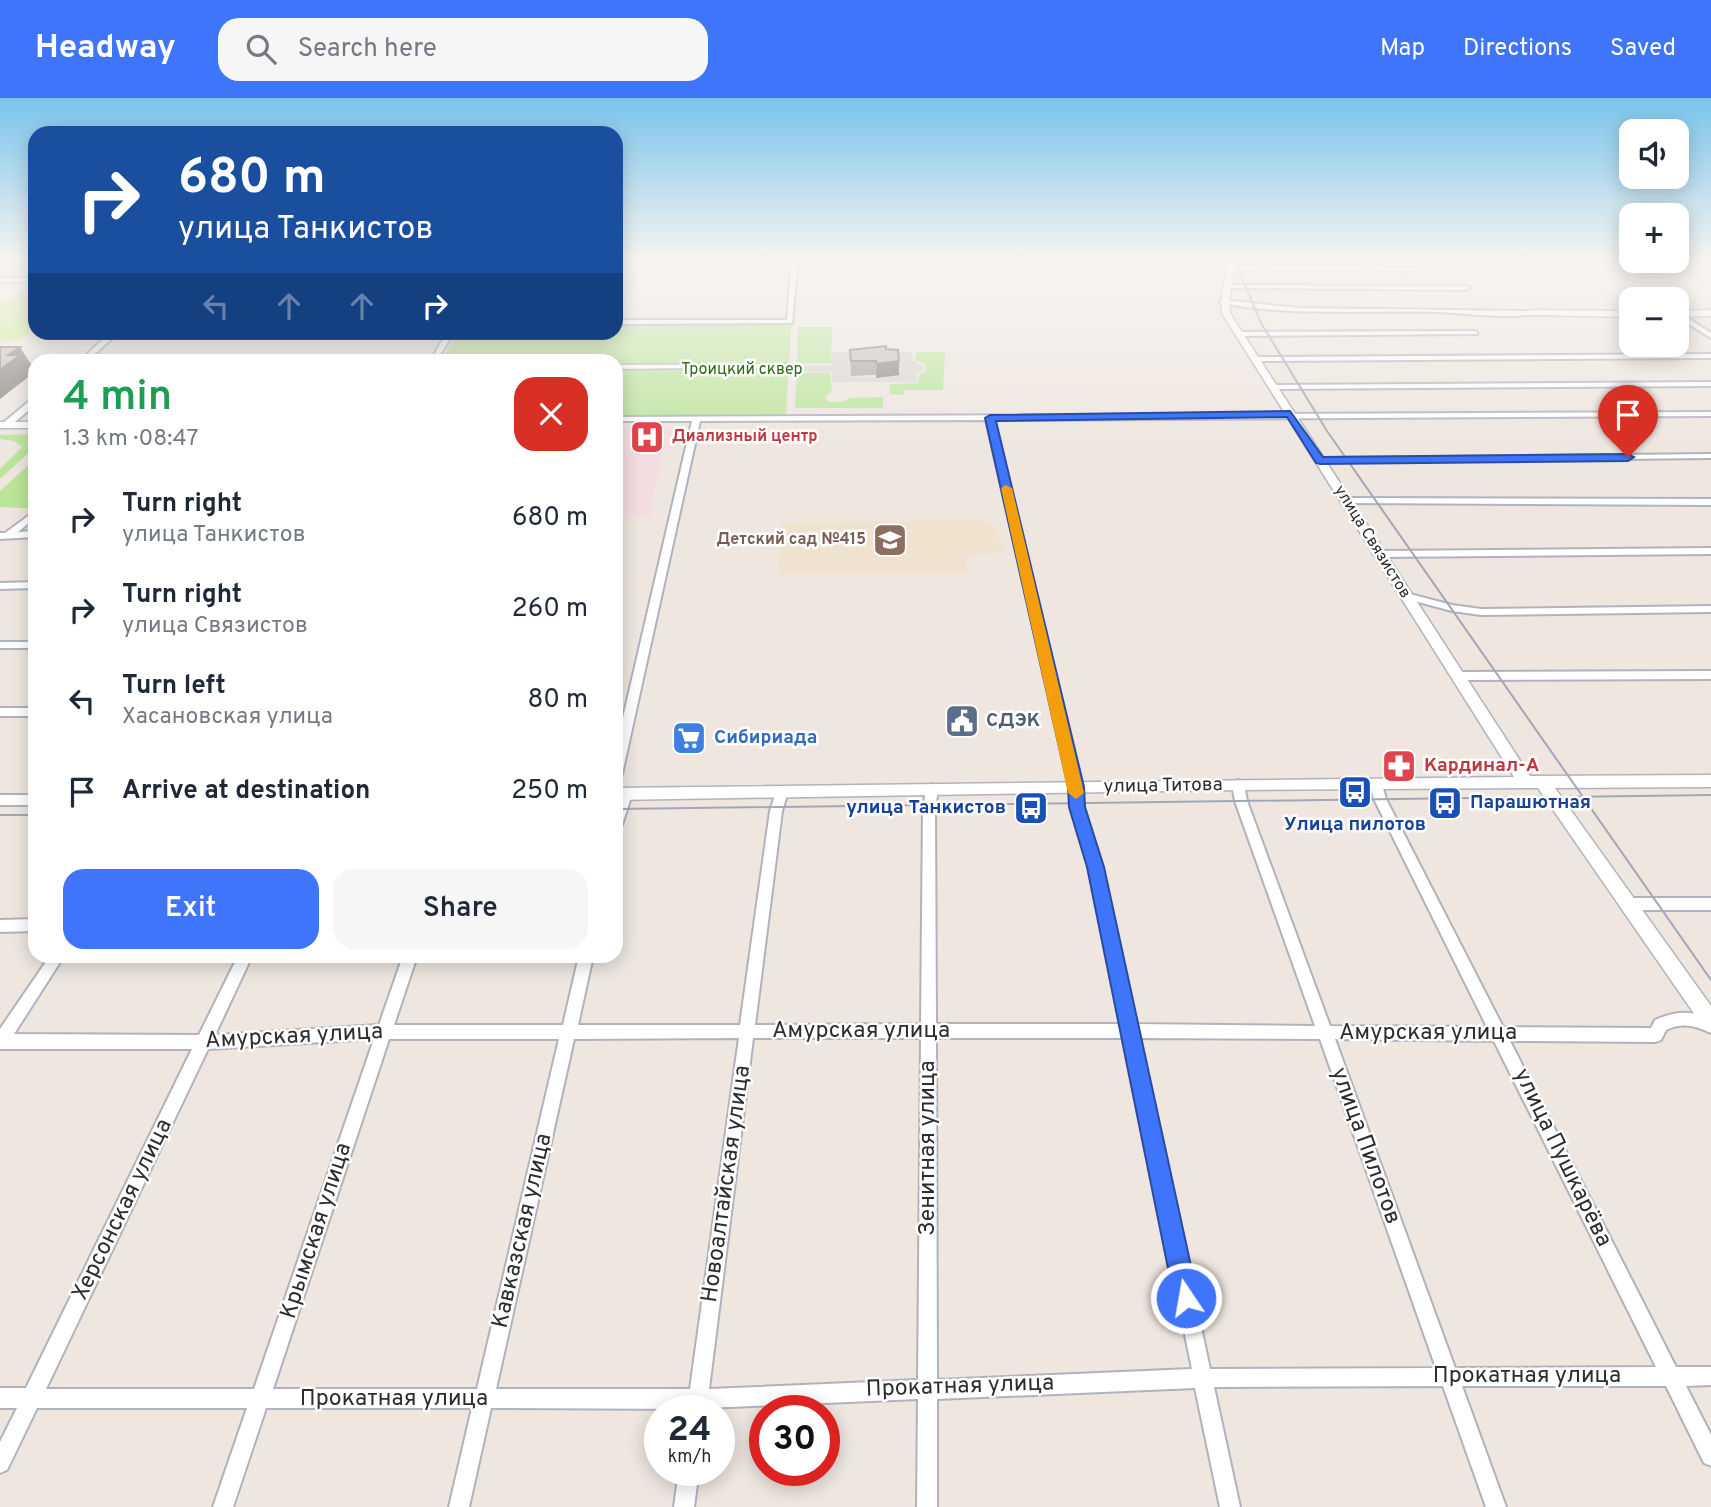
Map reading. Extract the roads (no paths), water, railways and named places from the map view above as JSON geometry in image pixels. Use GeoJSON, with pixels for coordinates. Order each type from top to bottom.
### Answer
{"type":"FeatureCollection","features":[{"type":"Feature","properties":{"kind":"street","name":"улица Связистов"},"geometry":{"type":"LineString","coordinates":[[1234,325],[1458,676],[1535,784],[1629,904],[1711,1024]]}},
{"type":"Feature","properties":{"kind":"street"},"geometry":{"type":"LineString","coordinates":[[1693,325],[1711,337]]}},
{"type":"Feature","properties":{"kind":"street"},"geometry":{"type":"LineString","coordinates":[[1240,334],[1475,332]]}},
{"type":"Feature","properties":{"kind":"street"},"geometry":{"type":"LineString","coordinates":[[91,354],[107,340]]}},
{"type":"Feature","properties":{"kind":"street"},"geometry":{"type":"LineString","coordinates":[[1256,359],[1711,356]]}},
{"type":"Feature","properties":{"kind":"street"},"geometry":{"type":"LineString","coordinates":[[623,367],[792,369],[623,373]]}},
{"type":"Feature","properties":{"kind":"street"},"geometry":{"type":"LineString","coordinates":[[1273,387],[1711,384]]}},
{"type":"Feature","properties":{"kind":"street"},"geometry":{"type":"LineString","coordinates":[[3,425],[28,406]]}},
{"type":"Feature","properties":{"kind":"street"},"geometry":{"type":"LineString","coordinates":[[623,419],[696,421],[1290,414],[1711,414]]}},
{"type":"Feature","properties":{"kind":"street"},"geometry":{"type":"LineString","coordinates":[[990,418],[1076,787],[1077,807],[1095,867],[1230,1507]]}},
{"type":"Feature","properties":{"kind":"street"},"geometry":{"type":"LineString","coordinates":[[623,743],[696,421]]}},
{"type":"Feature","properties":{"kind":"street"},"geometry":{"type":"LineString","coordinates":[[3,425],[28,425]]}},
{"type":"Feature","properties":{"kind":"street"},"geometry":{"type":"LineString","coordinates":[[1320,460],[1711,456]]}},
{"type":"Feature","properties":{"kind":"street"},"geometry":{"type":"LineString","coordinates":[[1346,501],[1711,502]]}},
{"type":"Feature","properties":{"kind":"street"},"geometry":{"type":"LineString","coordinates":[[4,535],[28,519]]}},
{"type":"Feature","properties":{"kind":"street"},"geometry":{"type":"LineString","coordinates":[[4,535],[28,534]]}},
{"type":"Feature","properties":{"kind":"street"},"geometry":{"type":"LineString","coordinates":[[1378,554],[1711,551]]}},
{"type":"Feature","properties":{"kind":"street"},"geometry":{"type":"LineString","coordinates":[[0,586],[28,585]]}},
{"type":"Feature","properties":{"kind":"street"},"geometry":{"type":"LineString","coordinates":[[1406,596],[1480,612],[1711,609]]}},
{"type":"Feature","properties":{"kind":"street"},"geometry":{"type":"LineString","coordinates":[[0,645],[28,645]]}},
{"type":"Feature","properties":{"kind":"street"},"geometry":{"type":"LineString","coordinates":[[1458,676],[1711,675]]}},
{"type":"Feature","properties":{"kind":"street"},"geometry":{"type":"LineString","coordinates":[[0,712],[28,712]]}},
{"type":"Feature","properties":{"kind":"street","name":"улица Титова"},"geometry":{"type":"LineString","coordinates":[[623,794],[1238,784],[1711,781]]}},
{"type":"Feature","properties":{"kind":"street","name":"улица Пилотов"},"geometry":{"type":"LineString","coordinates":[[1238,784],[1242,805],[1323,1032],[1496,1507]]}},
{"type":"Feature","properties":{"kind":"street","name":"улица Пушкарёва"},"geometry":{"type":"LineString","coordinates":[[1376,785],[1380,799],[1501,1033],[1711,1456]]}},
{"type":"Feature","properties":{"kind":"street","name":"Зенитная улица"},"geometry":{"type":"LineString","coordinates":[[927,1507],[929,809],[932,789]]}},
{"type":"Feature","properties":{"kind":"street","name":"Новоалтайская улица"},"geometry":{"type":"LineString","coordinates":[[699,1395],[777,806],[782,792]]}},
{"type":"Feature","properties":{"kind":"street"},"geometry":{"type":"LineString","coordinates":[[0,800],[28,800]]}},
{"type":"Feature","properties":{"kind":"street"},"geometry":{"type":"LineString","coordinates":[[1629,904],[1711,904]]}},
{"type":"Feature","properties":{"kind":"street"},"geometry":{"type":"LineString","coordinates":[[0,926],[28,925]]}},
{"type":"Feature","properties":{"kind":"street"},"geometry":{"type":"LineString","coordinates":[[0,1042],[52,963]]}},
{"type":"Feature","properties":{"kind":"street","name":"Херсонская улица"},"geometry":{"type":"LineString","coordinates":[[0,1463],[242,963]]}},
{"type":"Feature","properties":{"kind":"street","name":"Крымская улица"},"geometry":{"type":"LineString","coordinates":[[223,1507],[407,963]]}},
{"type":"Feature","properties":{"kind":"street","name":"Кавказская улица"},"geometry":{"type":"LineString","coordinates":[[459,1507],[584,963]]}},
{"type":"Feature","properties":{"kind":"street","name":"Амурская улица"},"geometry":{"type":"LineString","coordinates":[[0,1042],[205,1042],[382,1032],[1130,1031],[1656,1035],[1660,1024],[1679,1016],[1696,1018],[1711,1024]]}},
{"type":"Feature","properties":{"kind":"street","name":"Прокатная улица"},"geometry":{"type":"LineString","coordinates":[[735,1402],[927,1388],[1203,1378],[1711,1376]]}},
{"type":"Feature","properties":{"kind":"street","name":"Прокатная улица"},"geometry":{"type":"LineString","coordinates":[[0,1398],[260,1398],[644,1404]]}},
{"type":"Feature","properties":{"kind":"street"},"geometry":{"type":"LineString","coordinates":[[684,1507],[687,1486]]}},
{"type":"Feature","properties":{"kind":"tram line"},"geometry":{"type":"LineString","coordinates":[[1262,325],[1327,431],[1583,797]]}},
{"type":"Feature","properties":{"kind":"tram line"},"geometry":{"type":"LineString","coordinates":[[1583,797],[1711,795]]}},
{"type":"Feature","properties":{"kind":"tram line"},"geometry":{"type":"LineString","coordinates":[[623,809],[1583,797]]}},
{"type":"Feature","properties":{"kind":"tram line"},"geometry":{"type":"LineString","coordinates":[[1583,797],[1711,980]]}},
{"type":"Feature","properties":{"kind":"tram line"},"geometry":{"type":"LineString","coordinates":[[0,815],[28,815]]}},
{"type":"Feature","properties":{"kind":"place","name":"Диализный центр"},"geometry":{"type":"Point","coordinates":[647,437]}},
{"type":"Feature","properties":{"kind":"place","name":"Детский сад №415"},"geometry":{"type":"Point","coordinates":[890,540]}},
{"type":"Feature","properties":{"kind":"place","name":"СДЭК"},"geometry":{"type":"Point","coordinates":[962,721]}},
{"type":"Feature","properties":{"kind":"place","name":"Сибириада"},"geometry":{"type":"Point","coordinates":[689,738]}},
{"type":"Feature","properties":{"kind":"place","name":"Кардинал-А"},"geometry":{"type":"Point","coordinates":[1399,766]}},
{"type":"Feature","properties":{"kind":"place","name":"Улица пилотов"},"geometry":{"type":"Point","coordinates":[1355,792]}},
{"type":"Feature","properties":{"kind":"place","name":"Парашютная"},"geometry":{"type":"Point","coordinates":[1445,803]}},
{"type":"Feature","properties":{"kind":"place","name":"улица Танкистов"},"geometry":{"type":"Point","coordinates":[1031,808]}},
{"type":"Feature","properties":{"kind":"park label","name":"Троицкий сквер"},"geometry":{"type":"Point","coordinates":[742,370]}}]}
